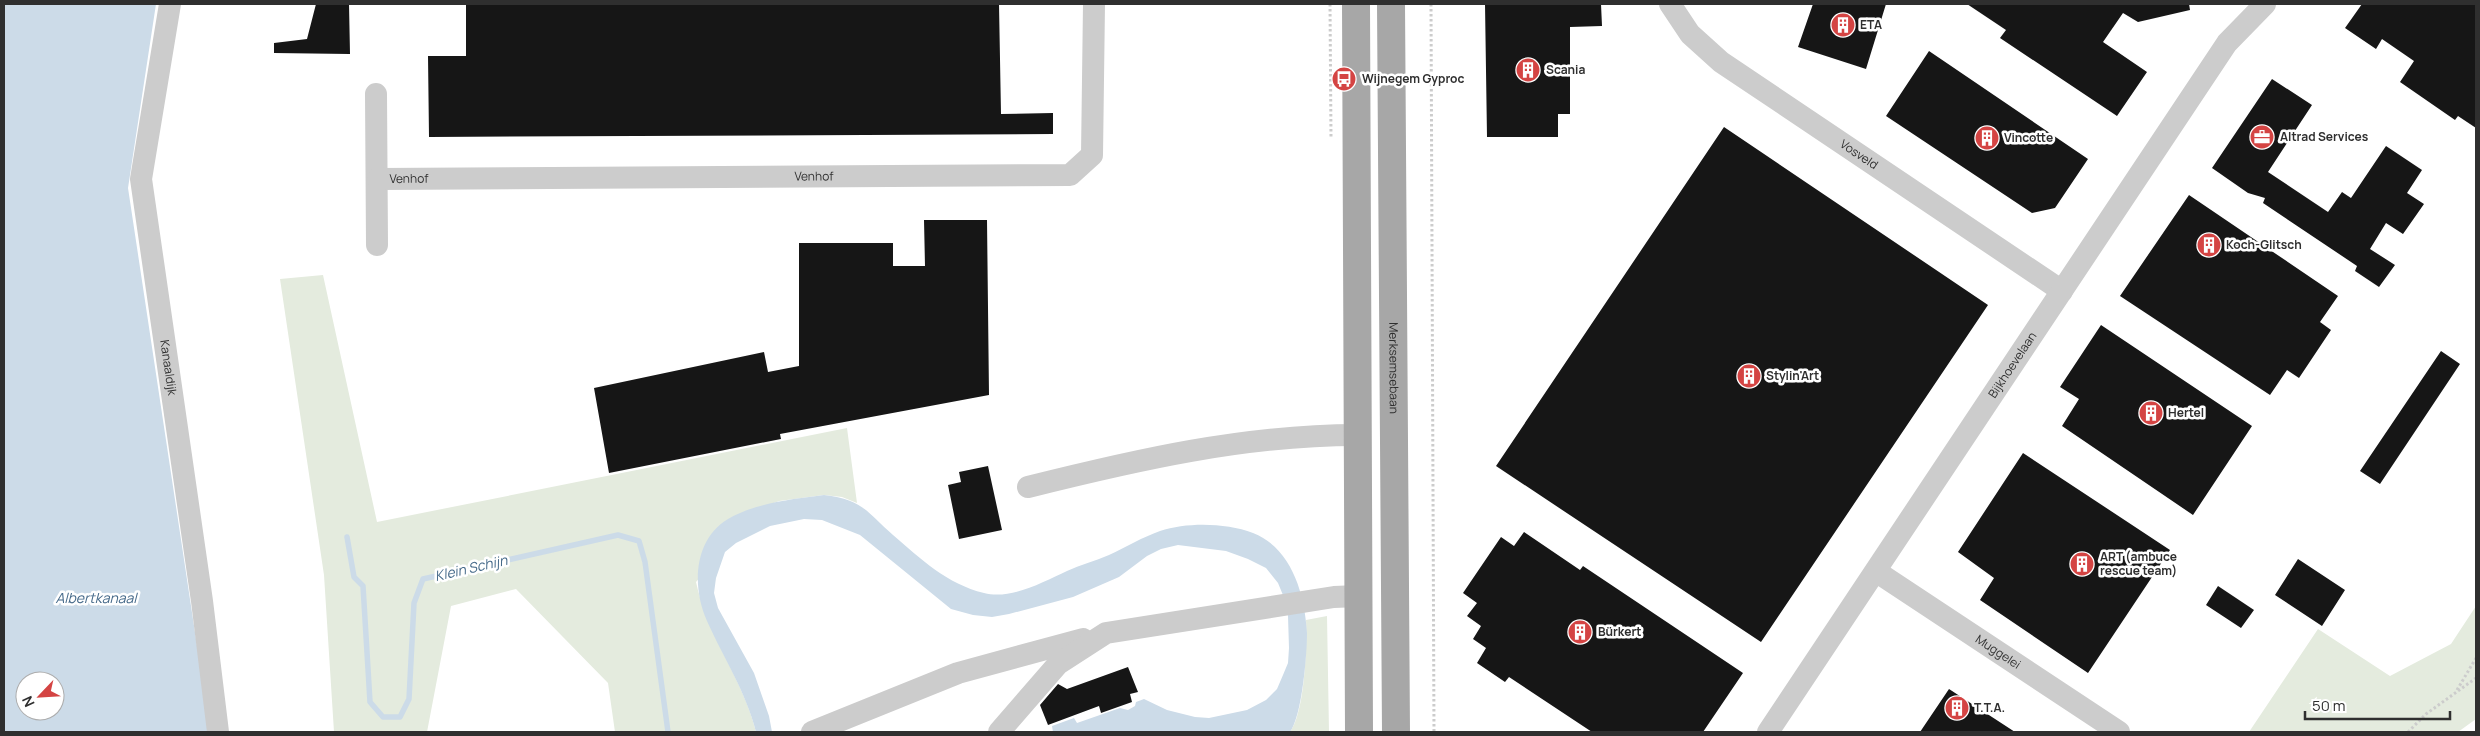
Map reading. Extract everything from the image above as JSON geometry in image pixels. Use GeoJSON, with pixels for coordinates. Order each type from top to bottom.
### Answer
{"type":"FeatureCollection","features":[{"type":"Feature","properties":{"kind":"main road"},"geometry":{"type":"LineString","coordinates":[[1356,4],[1359,732]]}},
{"type":"Feature","properties":{"kind":"main road","name":"Merksemsebaan"},"geometry":{"type":"LineString","coordinates":[[1391,4],[1396,732]]}},
{"type":"Feature","properties":{"kind":"street","name":"Kanaaldijk"},"geometry":{"type":"LineString","coordinates":[[170,4],[141,179],[202,601],[218,732]]}},
{"type":"Feature","properties":{"kind":"street","name":"Venhof"},"geometry":{"type":"LineString","coordinates":[[378,179],[1070,175],[1092,155],[1094,4]]}},
{"type":"Feature","properties":{"kind":"street","name":"Vosveld"},"geometry":{"type":"LineString","coordinates":[[1670,4],[1690,34],[1721,62],[2062,291]]}},
{"type":"Feature","properties":{"kind":"street","name":"Bijkhoevelaan"},"geometry":{"type":"LineString","coordinates":[[1768,732],[1877,572],[2227,44],[2265,4]]}},
{"type":"Feature","properties":{"kind":"street"},"geometry":{"type":"LineString","coordinates":[[376,94],[377,246]]}},
{"type":"Feature","properties":{"kind":"street"},"geometry":{"type":"LineString","coordinates":[[1028,487],[1112,466],[1217,446],[1334,435],[1357,435]]}},
{"type":"Feature","properties":{"kind":"street","name":"Muggelei"},"geometry":{"type":"LineString","coordinates":[[1877,572],[2119,732]]}},
{"type":"Feature","properties":{"kind":"street"},"geometry":{"type":"LineString","coordinates":[[812,732],[958,673],[1106,633],[1334,597],[1358,596]]}},
{"type":"Feature","properties":{"kind":"street"},"geometry":{"type":"LineString","coordinates":[[999,732],[1058,664],[1106,633]]}},
{"type":"Feature","properties":{"kind":"path"},"geometry":{"type":"LineString","coordinates":[[1430,4],[1434,732]]}},
{"type":"Feature","properties":{"kind":"path"},"geometry":{"type":"LineString","coordinates":[[2456,693],[2476,658]]}},
{"type":"Feature","properties":{"kind":"path"},"geometry":{"type":"LineString","coordinates":[[2408,732],[2426,714],[2476,678]]}},
{"type":"Feature","properties":{"kind":"shaded area"},"geometry":{"type":"Polygon","coordinates":[[[323,275],[377,522],[847,428],[857,503],[842,497],[824,495],[779,501],[761,508],[696,582],[708,620],[743,694],[756,732],[615,732],[608,683],[516,589],[451,606],[427,732],[334,732],[324,575],[280,279],[323,275]]]}},
{"type":"Feature","properties":{"kind":"shaded area"},"geometry":{"type":"Polygon","coordinates":[[[2476,606],[2476,719],[2458,732],[2249,732],[2318,629],[2390,676],[2451,644],[2476,606]]]}},
{"type":"Feature","properties":{"kind":"shaded area"},"geometry":{"type":"Polygon","coordinates":[[[1327,616],[1329,732],[1290,732],[1295,723],[1302,695],[1306,620],[1327,616]]]}},
{"type":"Feature","properties":{"kind":"water","name":"Albertkanaal"},"geometry":{"type":"Polygon","coordinates":[[[4,4],[156,4],[128,188],[210,732],[4,732],[4,4]]]}},
{"type":"Feature","properties":{"kind":"water"},"geometry":{"type":"Polygon","coordinates":[[[824,495],[856,503],[935,570],[958,584],[994,595],[1027,589],[1109,555],[1154,533],[1171,528],[1207,525],[1231,527],[1253,533],[1266,540],[1287,561],[1294,574],[1303,603],[1307,633],[1306,656],[1301,699],[1294,724],[1290,732],[1053,732],[1052,726],[1074,718],[1077,723],[1120,708],[1128,710],[1135,706],[1136,702],[1144,699],[1167,710],[1195,717],[1209,718],[1247,710],[1266,700],[1277,689],[1288,663],[1288,616],[1285,600],[1278,583],[1266,568],[1248,559],[1226,551],[1178,545],[1161,549],[1147,556],[1119,577],[1073,597],[992,617],[973,615],[951,609],[860,535],[822,520],[804,519],[770,526],[736,543],[725,552],[716,578],[714,593],[718,608],[754,673],[769,716],[772,732],[756,732],[741,689],[702,608],[698,580],[702,552],[716,528],[728,519],[750,509],[774,502],[824,495]]]}},
{"type":"Feature","properties":{"kind":"building"},"geometry":{"type":"Polygon","coordinates":[[[316,4],[349,4],[350,54],[274,53],[274,43],[307,39],[316,4]]]}},
{"type":"Feature","properties":{"kind":"building"},"geometry":{"type":"Polygon","coordinates":[[[466,4],[999,4],[1001,114],[1053,113],[1053,134],[429,137],[428,56],[466,56],[466,4]]]}},
{"type":"Feature","properties":{"kind":"building","name":"Scania"},"geometry":{"type":"Polygon","coordinates":[[[1485,4],[1601,4],[1602,26],[1570,27],[1570,114],[1558,114],[1558,137],[1487,137],[1485,4]]]}},
{"type":"Feature","properties":{"kind":"building","name":"ETA"},"geometry":{"type":"Polygon","coordinates":[[[1813,4],[1886,4],[1866,69],[1798,47],[1813,4]]]}},
{"type":"Feature","properties":{"kind":"building"},"geometry":{"type":"Polygon","coordinates":[[[1967,4],[2189,4],[2190,10],[2138,22],[2123,13],[2103,42],[2147,72],[2117,116],[2000,38],[2006,30],[1967,4]]]}},
{"type":"Feature","properties":{"kind":"building"},"geometry":{"type":"Polygon","coordinates":[[[2362,4],[2476,4],[2476,128],[2458,116],[2455,120],[2400,82],[2414,61],[2382,39],[2376,49],[2345,28],[2362,4]]]}},
{"type":"Feature","properties":{"kind":"building","name":"Vincotte"},"geometry":{"type":"Polygon","coordinates":[[[1929,51],[2088,159],[2055,208],[2032,213],[1886,116],[1929,51]]]}},
{"type":"Feature","properties":{"kind":"building"},"geometry":{"type":"Polygon","coordinates":[[[2272,79],[2312,105],[2268,172],[2328,212],[2342,192],[2351,198],[2386,146],[2422,170],[2407,193],[2424,204],[2403,234],[2386,223],[2370,249],[2395,265],[2379,287],[2355,271],[2357,266],[2263,203],[2265,198],[2248,193],[2212,168],[2272,79]]]}},
{"type":"Feature","properties":{"kind":"building","name":"Stylin'Art"},"geometry":{"type":"Polygon","coordinates":[[[1724,127],[1988,305],[1761,642],[1496,466],[1724,127]]]}},
{"type":"Feature","properties":{"kind":"building","name":"Koch-Glitsch"},"geometry":{"type":"Polygon","coordinates":[[[2189,195],[2338,296],[2320,322],[2331,330],[2299,378],[2287,370],[2270,395],[2120,296],[2189,195]]]}},
{"type":"Feature","properties":{"kind":"building"},"geometry":{"type":"Polygon","coordinates":[[[924,220],[987,220],[989,395],[780,434],[781,439],[609,473],[594,388],[764,352],[768,372],[799,366],[799,243],[893,243],[893,266],[925,266],[924,220]]]}},
{"type":"Feature","properties":{"kind":"building","name":"Hertel"},"geometry":{"type":"Polygon","coordinates":[[[2101,325],[2252,426],[2193,515],[2062,426],[2079,399],[2060,387],[2101,325]]]}},
{"type":"Feature","properties":{"kind":"building"},"geometry":{"type":"Polygon","coordinates":[[[2441,351],[2460,364],[2380,484],[2360,471],[2441,351]]]}},
{"type":"Feature","properties":{"kind":"building","name":"ART (ambuce rescue team)"},"geometry":{"type":"Polygon","coordinates":[[[2023,453],[2170,550],[2088,673],[1980,600],[1994,578],[1958,552],[2023,453]]]}},
{"type":"Feature","properties":{"kind":"building"},"geometry":{"type":"Polygon","coordinates":[[[988,466],[1002,530],[959,539],[948,485],[961,482],[959,472],[988,466]]]}},
{"type":"Feature","properties":{"kind":"building","name":"Bürkert"},"geometry":{"type":"Polygon","coordinates":[[[1524,532],[1580,570],[1583,566],[1743,673],[1703,732],[1592,732],[1509,677],[1505,682],[1477,663],[1486,648],[1473,639],[1481,626],[1467,616],[1477,603],[1463,593],[1501,537],[1514,546],[1524,532]]]}},
{"type":"Feature","properties":{"kind":"building"},"geometry":{"type":"Polygon","coordinates":[[[2298,559],[2345,590],[2322,626],[2275,595],[2298,559]]]}},
{"type":"Feature","properties":{"kind":"building"},"geometry":{"type":"Polygon","coordinates":[[[2218,586],[2254,610],[2241,628],[2206,605],[2218,586]]]}},
{"type":"Feature","properties":{"kind":"building"},"geometry":{"type":"Polygon","coordinates":[[[1128,667],[1138,692],[1130,694],[1132,702],[1101,713],[1099,706],[1048,725],[1040,705],[1058,684],[1067,689],[1128,667]]]}},
{"type":"Feature","properties":{"kind":"building","name":"T.T.A."},"geometry":{"type":"Polygon","coordinates":[[[1949,689],[2015,732],[1920,732],[1949,689]]]}},
{"type":"Feature","properties":{"kind":"waterway","name":"Klein Schijn"},"geometry":{"type":"LineString","coordinates":[[347,537],[354,577],[363,586],[370,702],[383,717],[400,717],[409,699],[414,603],[423,579],[618,535],[639,541],[645,562],[668,732]]}},
{"type":"Feature","properties":{"kind":"place","name":"ETA"},"geometry":{"type":"Point","coordinates":[1843,25]}},
{"type":"Feature","properties":{"kind":"place","name":"Scania"},"geometry":{"type":"Point","coordinates":[1528,70]}},
{"type":"Feature","properties":{"kind":"place","name":"Wijnegem Gyproc"},"geometry":{"type":"Point","coordinates":[1344,79]}},
{"type":"Feature","properties":{"kind":"place","name":"Altrad Services"},"geometry":{"type":"Point","coordinates":[2262,137]}},
{"type":"Feature","properties":{"kind":"place","name":"Vincotte"},"geometry":{"type":"Point","coordinates":[1987,138]}},
{"type":"Feature","properties":{"kind":"place","name":"Koch-Glitsch"},"geometry":{"type":"Point","coordinates":[2209,245]}},
{"type":"Feature","properties":{"kind":"place","name":"Stylin'Art"},"geometry":{"type":"Point","coordinates":[1749,376]}},
{"type":"Feature","properties":{"kind":"place","name":"Hertel"},"geometry":{"type":"Point","coordinates":[2151,413]}},
{"type":"Feature","properties":{"kind":"place","name":"ART (ambuce rescue team)"},"geometry":{"type":"Point","coordinates":[2082,564]}},
{"type":"Feature","properties":{"kind":"place","name":"Bürkert"},"geometry":{"type":"Point","coordinates":[1580,632]}},
{"type":"Feature","properties":{"kind":"place","name":"T.T.A."},"geometry":{"type":"Point","coordinates":[1957,708]}}]}
